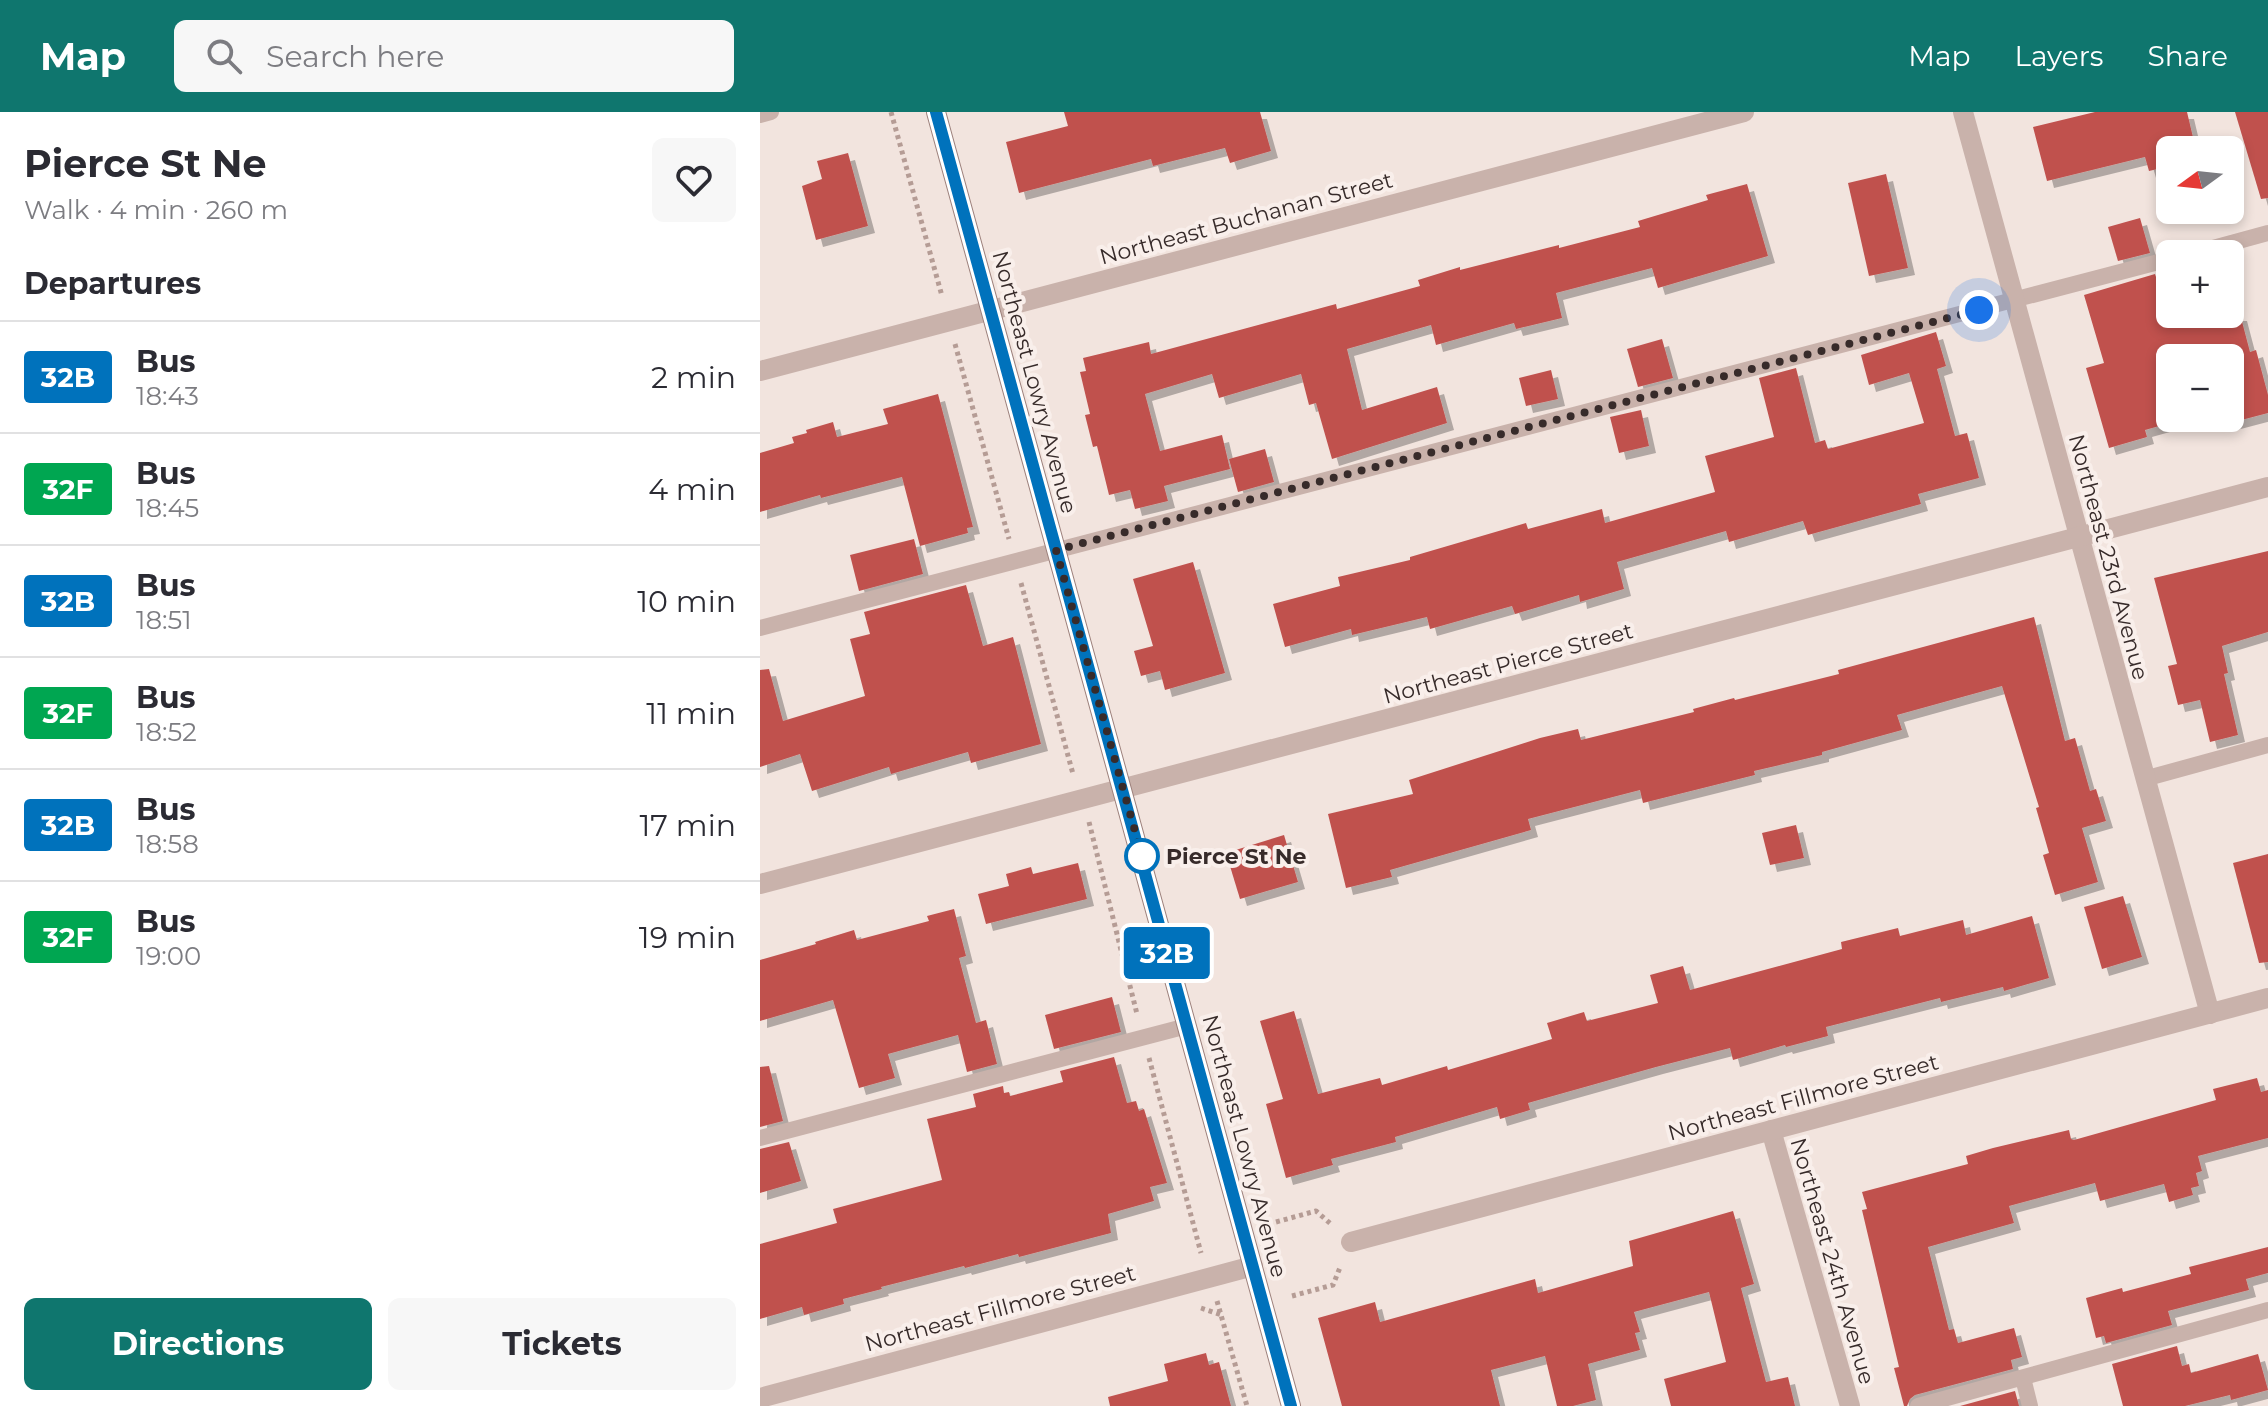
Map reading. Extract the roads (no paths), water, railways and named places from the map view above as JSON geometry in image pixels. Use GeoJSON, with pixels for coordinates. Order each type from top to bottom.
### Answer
{"type":"FeatureCollection","features":[{"type":"Feature","properties":{"kind":"main road","name":"Northeast Lowry Avenue"},"geometry":{"type":"LineString","coordinates":[[936,112],[1291,1406]]}},
{"type":"Feature","properties":{"kind":"street","name":"Northeast Buchanan Street"},"geometry":{"type":"LineString","coordinates":[[760,371],[1744,112]]}},
{"type":"Feature","properties":{"kind":"street","name":"Northeast 23rd Avenue"},"geometry":{"type":"LineString","coordinates":[[1963,112],[2210,1014]]}},
{"type":"Feature","properties":{"kind":"street","name":"Northeast Pierce Street"},"geometry":{"type":"LineString","coordinates":[[760,884],[2268,487]]}},
{"type":"Feature","properties":{"kind":"street","name":"Northeast Fillmore Street"},"geometry":{"type":"LineString","coordinates":[[1351,1242],[2268,998]]}},
{"type":"Feature","properties":{"kind":"street","name":"Northeast 24th Avenue"},"geometry":{"type":"LineString","coordinates":[[1771,1130],[1850,1406]]}},
{"type":"Feature","properties":{"kind":"street","name":"Northeast Fillmore Street"},"geometry":{"type":"LineString","coordinates":[[760,1398],[1253,1266]]}},
{"type":"Feature","properties":{"kind":"lane"},"geometry":{"type":"LineString","coordinates":[[760,115],[771,112]]}},
{"type":"Feature","properties":{"kind":"lane"},"geometry":{"type":"LineString","coordinates":[[2242,240],[2268,233]]}},
{"type":"Feature","properties":{"kind":"lane"},"geometry":{"type":"LineString","coordinates":[[760,628],[2156,263]]}},
{"type":"Feature","properties":{"kind":"lane"},"geometry":{"type":"LineString","coordinates":[[2144,779],[2268,745]]}},
{"type":"Feature","properties":{"kind":"lane"},"geometry":{"type":"LineString","coordinates":[[760,1138],[1187,1026]]}},
{"type":"Feature","properties":{"kind":"lane"},"geometry":{"type":"LineString","coordinates":[[1918,1406],[2268,1310]]}},
{"type":"Feature","properties":{"kind":"lane"},"geometry":{"type":"LineString","coordinates":[[2023,1378],[2030,1406]]}},
{"type":"Feature","properties":{"kind":"place","name":"Pierce St Ne"},"geometry":{"type":"Point","coordinates":[1142,856]}}]}
